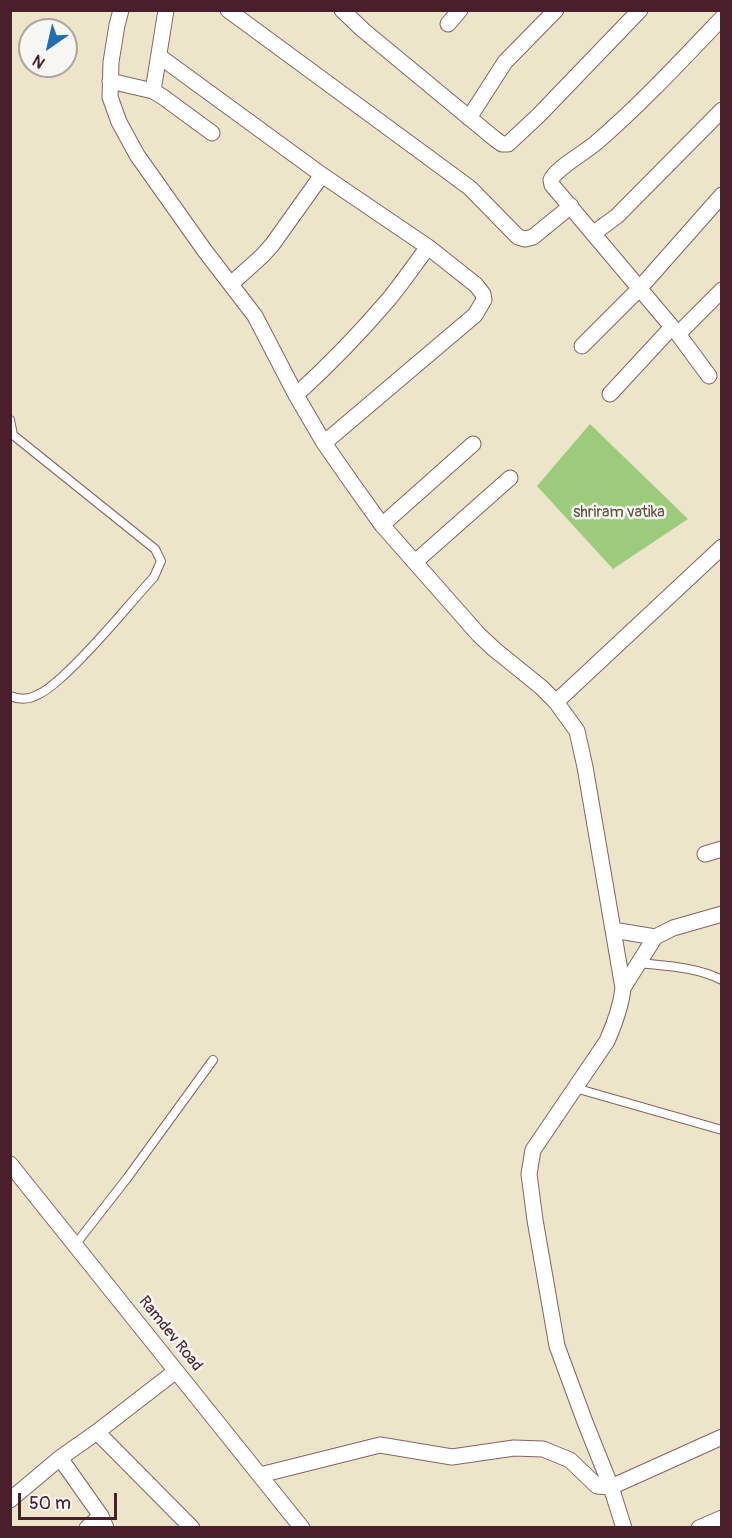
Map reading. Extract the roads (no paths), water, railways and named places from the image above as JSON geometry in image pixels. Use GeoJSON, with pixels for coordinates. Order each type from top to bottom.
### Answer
{"type":"FeatureCollection","features":[{"type":"Feature","properties":{"kind":"street"},"geometry":{"type":"LineString","coordinates":[[121,10],[111,62],[110,97],[119,123],[137,155],[205,251],[255,316],[324,443],[382,525],[479,635],[541,687],[556,702],[577,731],[623,988],[616,1021],[607,1041],[533,1150],[529,1174],[557,1346],[624,1527]]}},
{"type":"Feature","properties":{"kind":"street"},"geometry":{"type":"LineString","coordinates":[[153,91],[166,10]]}},
{"type":"Feature","properties":{"kind":"street"},"geometry":{"type":"LineString","coordinates":[[228,10],[470,188],[518,237],[525,239],[533,237],[571,206]]}},
{"type":"Feature","properties":{"kind":"street"},"geometry":{"type":"LineString","coordinates":[[448,24],[460,10]]}},
{"type":"Feature","properties":{"kind":"street"},"geometry":{"type":"LineString","coordinates":[[469,118],[505,62],[556,10]]}},
{"type":"Feature","properties":{"kind":"street"},"geometry":{"type":"LineString","coordinates":[[342,11],[469,118],[502,144],[508,144],[640,10]]}},
{"type":"Feature","properties":{"kind":"street"},"geometry":{"type":"LineString","coordinates":[[709,376],[675,330],[552,185],[551,180],[555,173],[592,147],[616,126],[722,18]]}},
{"type":"Feature","properties":{"kind":"street"},"geometry":{"type":"LineString","coordinates":[[159,56],[322,175],[428,247],[476,285],[483,294],[484,300],[475,315],[324,443]]}},
{"type":"Feature","properties":{"kind":"street"},"geometry":{"type":"LineString","coordinates":[[110,81],[153,91],[212,133]]}},
{"type":"Feature","properties":{"kind":"street"},"geometry":{"type":"LineString","coordinates":[[594,232],[617,216],[722,110]]}},
{"type":"Feature","properties":{"kind":"street"},"geometry":{"type":"LineString","coordinates":[[231,284],[272,245],[322,175]]}},
{"type":"Feature","properties":{"kind":"street"},"geometry":{"type":"LineString","coordinates":[[582,346],[639,289],[722,195]]}},
{"type":"Feature","properties":{"kind":"street"},"geometry":{"type":"LineString","coordinates":[[296,395],[329,365],[362,329],[428,247]]}},
{"type":"Feature","properties":{"kind":"street"},"geometry":{"type":"LineString","coordinates":[[610,394],[675,330],[722,290]]}},
{"type":"Feature","properties":{"kind":"street"},"geometry":{"type":"LineString","coordinates":[[382,525],[473,444]]}},
{"type":"Feature","properties":{"kind":"street"},"geometry":{"type":"LineString","coordinates":[[415,562],[510,478]]}},
{"type":"Feature","properties":{"kind":"street"},"geometry":{"type":"LineString","coordinates":[[556,702],[722,547]]}},
{"type":"Feature","properties":{"kind":"street"},"geometry":{"type":"LineString","coordinates":[[705,854],[722,849]]}},
{"type":"Feature","properties":{"kind":"street"},"geometry":{"type":"LineString","coordinates":[[623,988],[655,937],[673,928],[722,914]]}},
{"type":"Feature","properties":{"kind":"street"},"geometry":{"type":"LineString","coordinates":[[613,930],[655,937]]}},
{"type":"Feature","properties":{"kind":"street","name":"Ramdev Road"},"geometry":{"type":"LineString","coordinates":[[10,1164],[302,1527]]}},
{"type":"Feature","properties":{"kind":"street"},"geometry":{"type":"LineString","coordinates":[[10,1500],[60,1458],[177,1371]]}},
{"type":"Feature","properties":{"kind":"street"},"geometry":{"type":"LineString","coordinates":[[97,1432],[192,1527]]}},
{"type":"Feature","properties":{"kind":"street"},"geometry":{"type":"LineString","coordinates":[[260,1475],[380,1445],[452,1457],[514,1448],[543,1449],[570,1460],[597,1486],[611,1487],[722,1437]]}},
{"type":"Feature","properties":{"kind":"street"},"geometry":{"type":"LineString","coordinates":[[60,1458],[103,1522],[87,1527]]}},
{"type":"Feature","properties":{"kind":"street"},"geometry":{"type":"LineString","coordinates":[[699,1527],[722,1518]]}},
{"type":"Feature","properties":{"kind":"lane"},"geometry":{"type":"LineString","coordinates":[[10,420],[13,435],[155,549],[161,561],[154,577],[78,662],[49,688],[27,699],[10,696]]}},
{"type":"Feature","properties":{"kind":"lane"},"geometry":{"type":"LineString","coordinates":[[639,963],[693,970],[722,980]]}},
{"type":"Feature","properties":{"kind":"lane"},"geometry":{"type":"LineString","coordinates":[[75,1245],[128,1177],[213,1060]]}},
{"type":"Feature","properties":{"kind":"lane"},"geometry":{"type":"LineString","coordinates":[[575,1088],[722,1130]]}},
{"type":"Feature","properties":{"kind":"park label","name":"shriram vatika"},"geometry":{"type":"Point","coordinates":[619,513]}}]}
